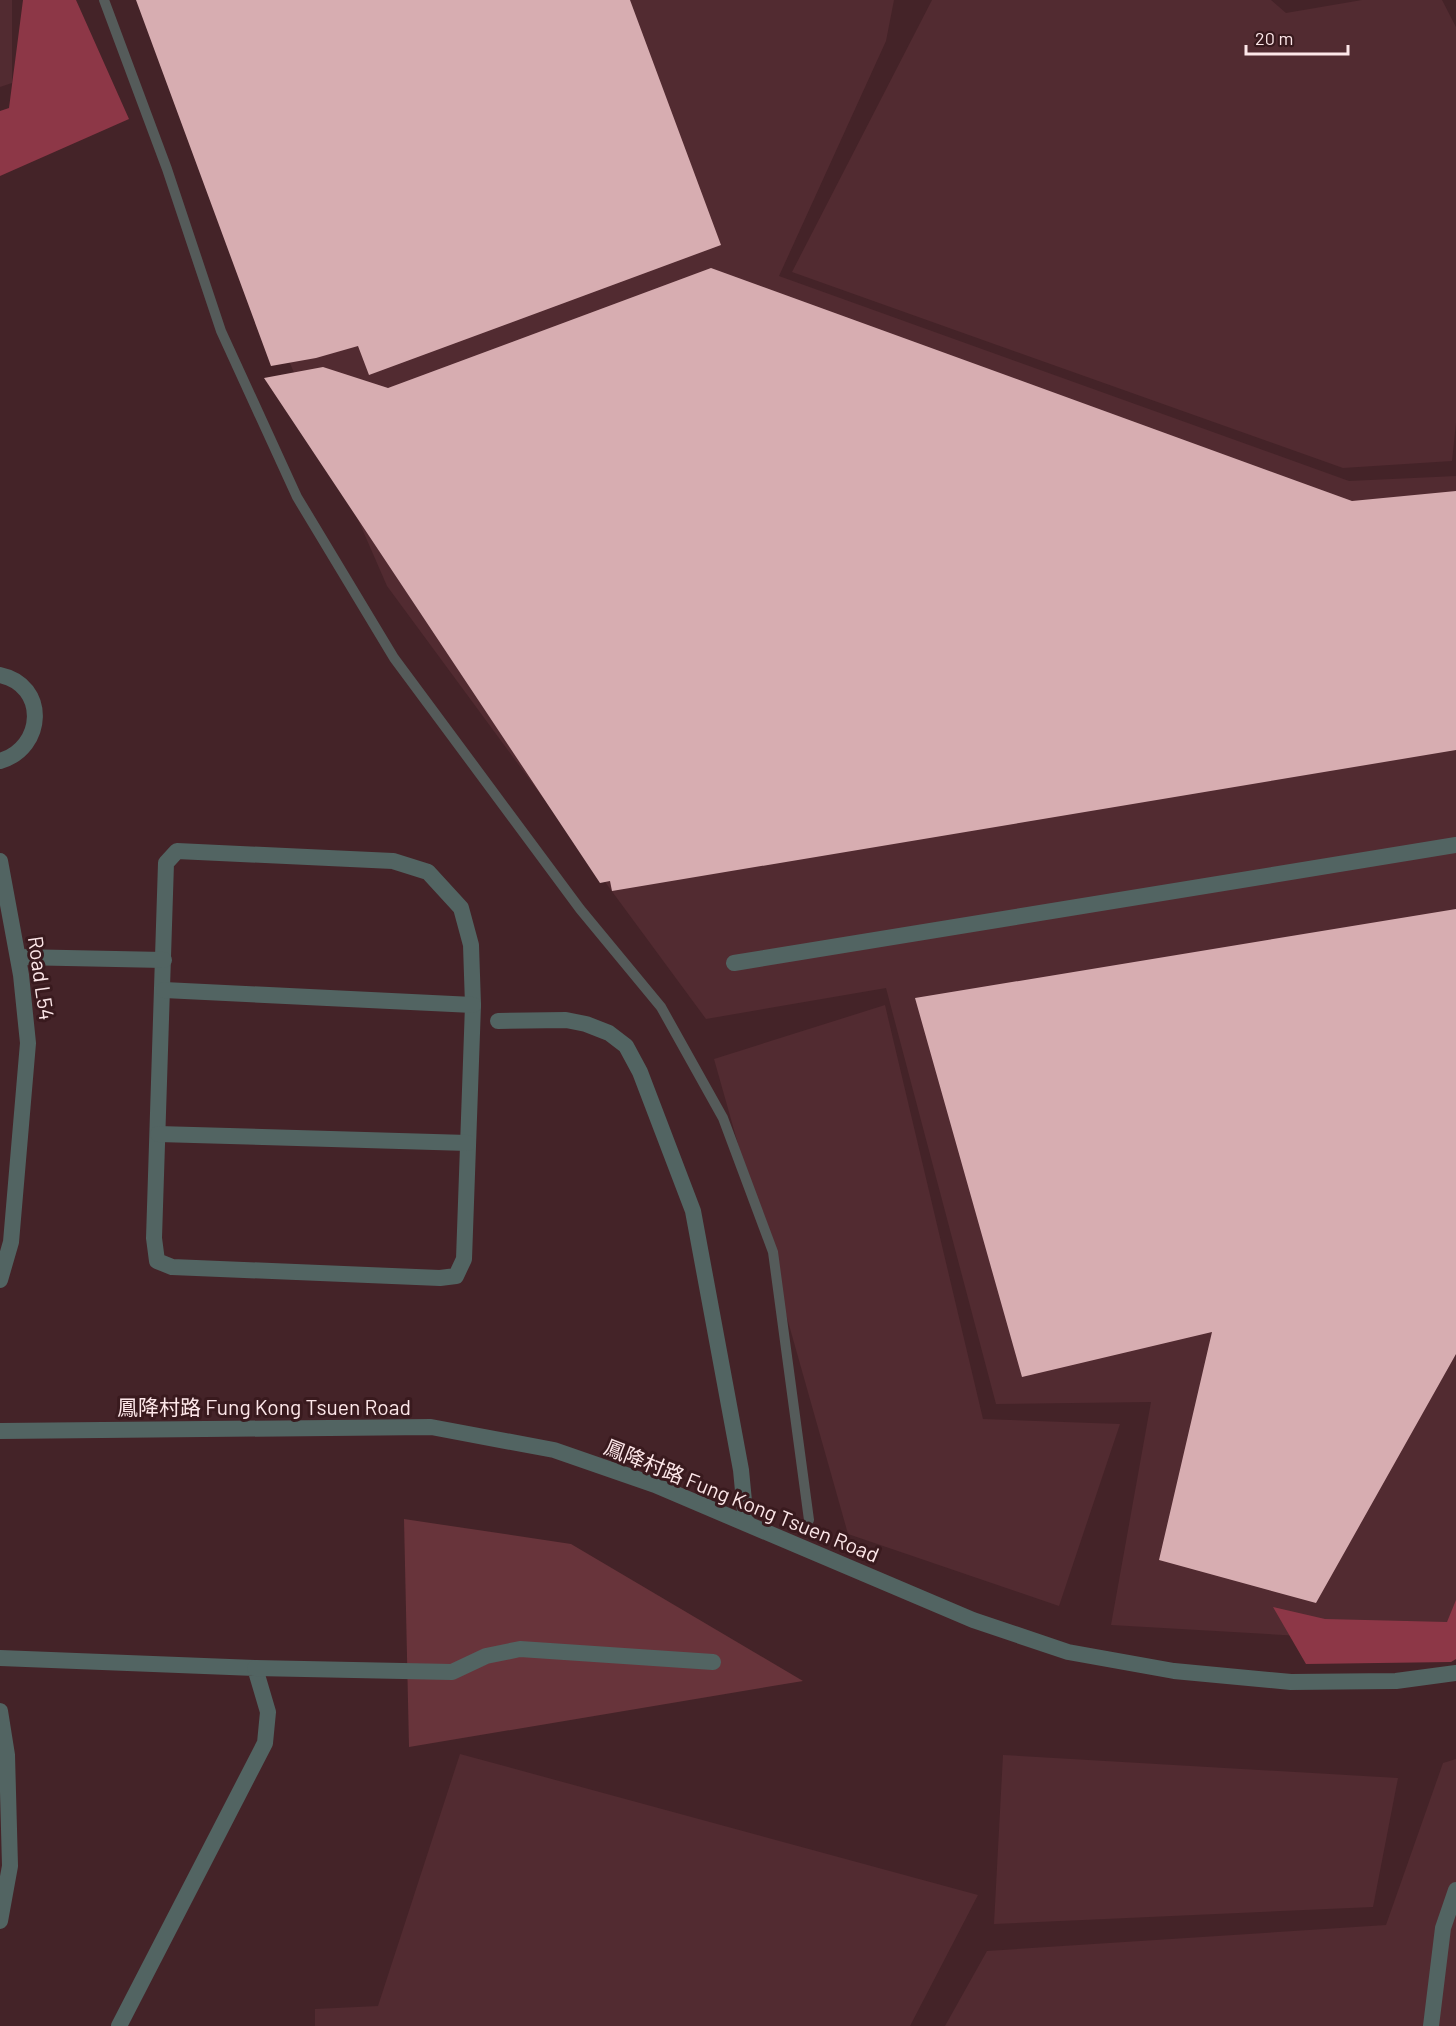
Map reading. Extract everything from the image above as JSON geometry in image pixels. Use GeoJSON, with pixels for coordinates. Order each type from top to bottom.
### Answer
{"type":"FeatureCollection","features":[{"type":"Feature","properties":{"kind":"street"},"geometry":{"type":"LineString","coordinates":[[0,675],[18,682],[28,693],[35,720],[26,746],[15,756],[0,761]]}},
{"type":"Feature","properties":{"kind":"street"},"geometry":{"type":"LineString","coordinates":[[734,963],[1456,845]]}},
{"type":"Feature","properties":{"kind":"street"},"geometry":{"type":"LineString","coordinates":[[177,851],[393,861],[428,872],[461,908],[471,945],[473,1005],[464,1259],[456,1276],[440,1278],[172,1267],[157,1261],[154,1238],[164,990],[166,863],[177,851]]}},
{"type":"Feature","properties":{"kind":"street","name":"Road L54"},"geometry":{"type":"LineString","coordinates":[[0,861],[18,957],[28,1043],[11,1242],[0,1280]]}},
{"type":"Feature","properties":{"kind":"street"},"geometry":{"type":"LineString","coordinates":[[18,957],[164,960]]}},
{"type":"Feature","properties":{"kind":"street"},"geometry":{"type":"LineString","coordinates":[[164,990],[473,1005]]}},
{"type":"Feature","properties":{"kind":"street"},"geometry":{"type":"LineString","coordinates":[[498,1022],[567,1020],[586,1024],[609,1033],[626,1046],[640,1072],[693,1211],[741,1470],[746,1522]]}},
{"type":"Feature","properties":{"kind":"street"},"geometry":{"type":"LineString","coordinates":[[158,1134],[468,1143]]}},
{"type":"Feature","properties":{"kind":"street","name":"鳳降村路 Fung Kong Tsuen Road"},"geometry":{"type":"LineString","coordinates":[[0,1431],[431,1427],[554,1450],[655,1485],[973,1620],[1068,1652],[1173,1671],[1291,1682],[1396,1681],[1456,1673]]}},
{"type":"Feature","properties":{"kind":"street"},"geometry":{"type":"LineString","coordinates":[[0,1658],[255,1668],[452,1672],[486,1656],[520,1649],[713,1662]]}},
{"type":"Feature","properties":{"kind":"street"},"geometry":{"type":"LineString","coordinates":[[119,2026],[265,1743],[268,1712],[255,1668]]}},
{"type":"Feature","properties":{"kind":"street"},"geometry":{"type":"LineString","coordinates":[[0,1711],[7,1755],[10,1866],[0,1921]]}},
{"type":"Feature","properties":{"kind":"street"},"geometry":{"type":"LineString","coordinates":[[1431,2026],[1443,1928],[1456,1890]]}},
{"type":"Feature","properties":{"kind":"shaded area"},"geometry":{"type":"Polygon","coordinates":[[[0,0],[12,0],[12,83],[0,87],[0,0]]]}},
{"type":"Feature","properties":{"kind":"shaded area"},"geometry":{"type":"Polygon","coordinates":[[[23,0],[76,0],[129,119],[0,176],[0,111],[9,108],[23,0]]]}},
{"type":"Feature","properties":{"kind":"shaded area"},"geometry":{"type":"Polygon","coordinates":[[[140,0],[894,0],[886,41],[779,276],[1349,481],[1456,476],[1456,1645],[1111,1625],[1151,1402],[996,1404],[886,988],[706,1019],[387,586],[177,104],[140,0]]]}},
{"type":"Feature","properties":{"kind":"shaded area"},"geometry":{"type":"Polygon","coordinates":[[[932,0],[1271,0],[1286,13],[1362,0],[1442,0],[1456,27],[1456,423],[1452,461],[1343,468],[792,272],[932,0]]]}},
{"type":"Feature","properties":{"kind":"shaded area"},"geometry":{"type":"Polygon","coordinates":[[[885,1005],[983,1419],[1120,1424],[1059,1606],[848,1534],[714,1059],[885,1005]]]}},
{"type":"Feature","properties":{"kind":"shaded area"},"geometry":{"type":"Polygon","coordinates":[[[404,1519],[571,1544],[803,1681],[409,1747],[404,1519]]]}},
{"type":"Feature","properties":{"kind":"shaded area"},"geometry":{"type":"Polygon","coordinates":[[[1456,1600],[1456,1659],[1451,1662],[1306,1664],[1273,1607],[1325,1619],[1447,1622],[1456,1600]]]}},
{"type":"Feature","properties":{"kind":"shaded area"},"geometry":{"type":"Polygon","coordinates":[[[460,1754],[978,1895],[910,2026],[315,2026],[315,2009],[378,2006],[460,1754]]]}},
{"type":"Feature","properties":{"kind":"shaded area"},"geometry":{"type":"Polygon","coordinates":[[[1003,1755],[1398,1778],[1373,1907],[994,1924],[1003,1755]]]}},
{"type":"Feature","properties":{"kind":"shaded area"},"geometry":{"type":"Polygon","coordinates":[[[1456,1759],[1456,2026],[945,2026],[987,1951],[1386,1925],[1443,1763],[1456,1759]]]}},
{"type":"Feature","properties":{"kind":"building"},"geometry":{"type":"Polygon","coordinates":[[[136,0],[630,0],[721,245],[369,375],[358,346],[316,358],[271,366],[136,0]]]}},
{"type":"Feature","properties":{"kind":"building"},"geometry":{"type":"Polygon","coordinates":[[[711,268],[1352,501],[1456,491],[1456,750],[612,891],[610,881],[600,883],[264,378],[323,367],[388,388],[711,268]]]}},
{"type":"Feature","properties":{"kind":"building"},"geometry":{"type":"Polygon","coordinates":[[[1456,909],[1456,1354],[1316,1603],[1159,1560],[1212,1332],[1022,1377],[915,998],[1456,909]]]}},
{"type":"Feature","properties":{"kind":"waterway"},"geometry":{"type":"LineString","coordinates":[[104,0],[167,169],[221,331],[297,497],[394,658],[580,909],[661,1007],[723,1118],[773,1252],[809,1520]]}}]}
